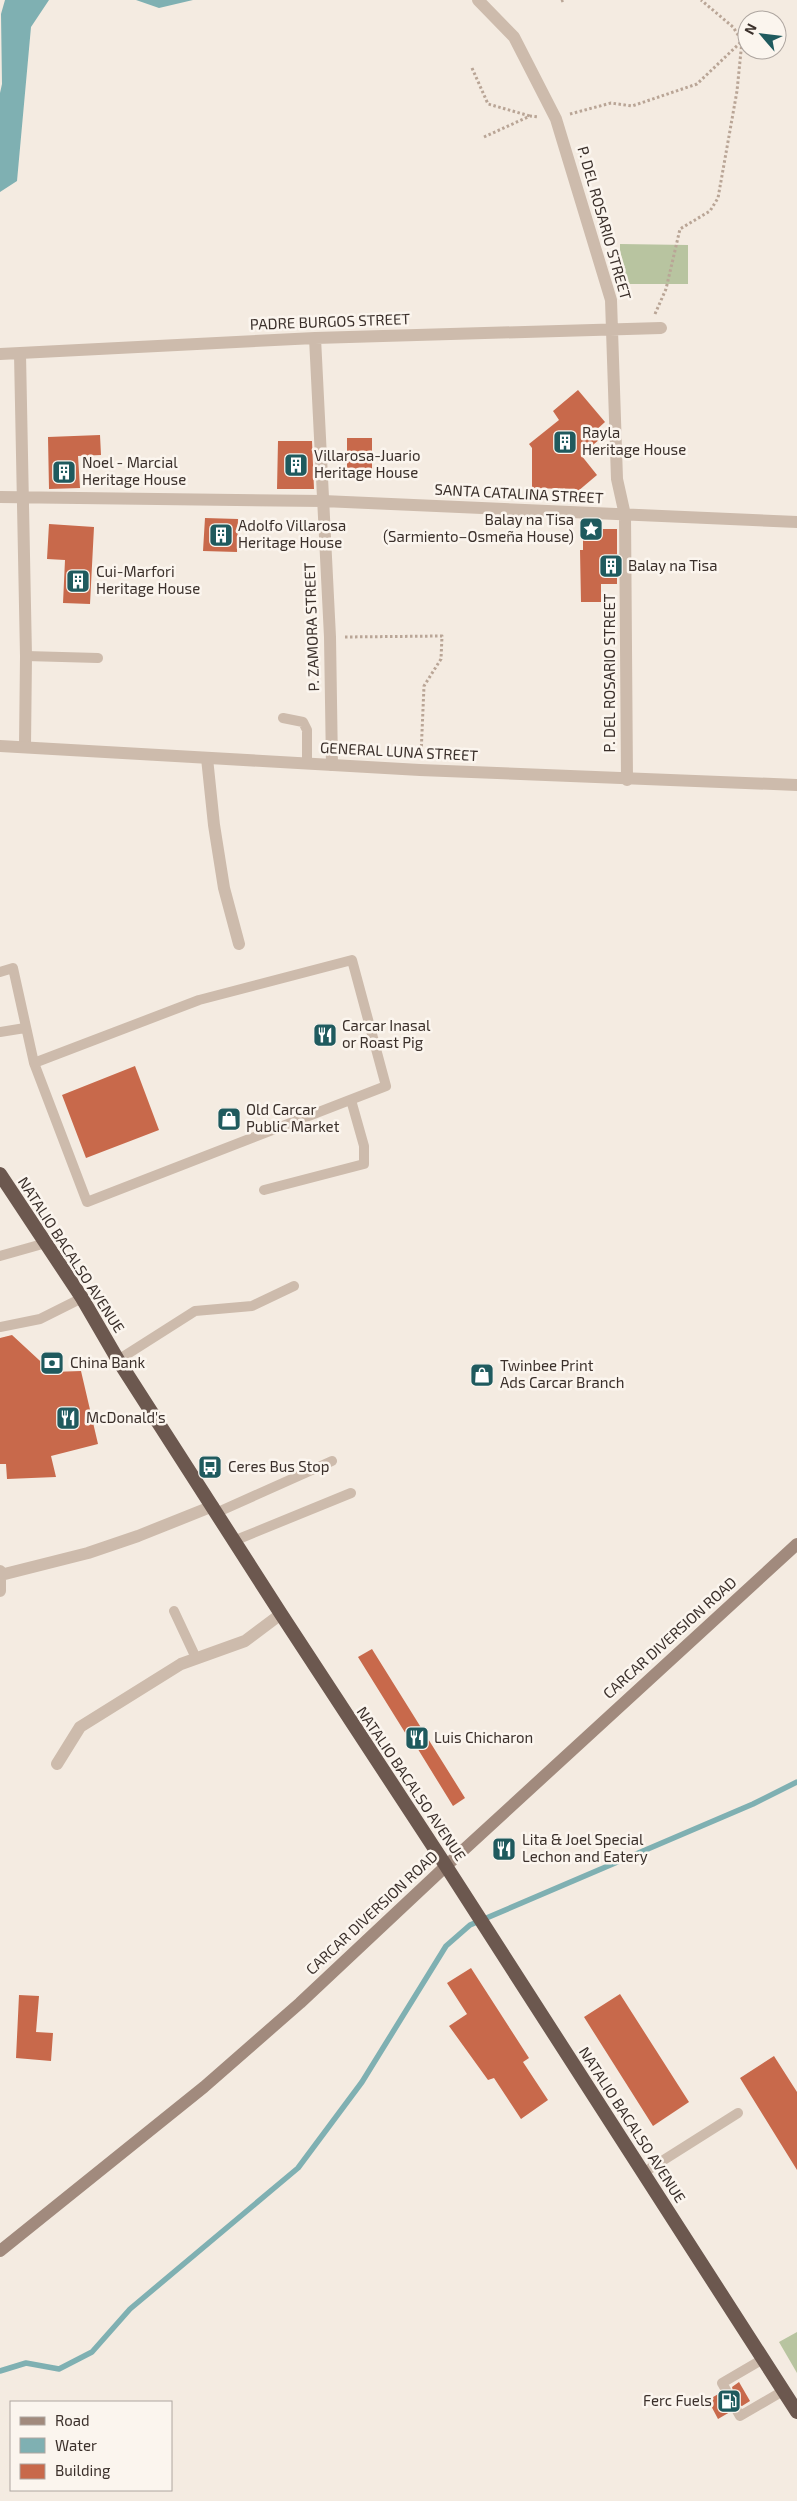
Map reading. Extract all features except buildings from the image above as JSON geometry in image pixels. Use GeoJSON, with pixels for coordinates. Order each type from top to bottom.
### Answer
{"type":"FeatureCollection","features":[{"type":"Feature","properties":{"kind":"highway","name":"NATALIO BACALSO AVENUE"},"geometry":{"type":"LineString","coordinates":[[0,1174],[82,1298],[118,1360],[236,1540],[281,1614],[446,1866],[797,2412]]}},
{"type":"Feature","properties":{"kind":"main road","name":"CARCAR DIVERSION ROAD"},"geometry":{"type":"LineString","coordinates":[[0,2250],[204,2087],[300,2003],[446,1866],[797,1544]]}},
{"type":"Feature","properties":{"kind":"street","name":"P. DEL ROSARIO STREET"},"geometry":{"type":"LineString","coordinates":[[478,0],[514,37],[556,119],[611,300],[617,479],[625,515],[626,780]]}},
{"type":"Feature","properties":{"kind":"street","name":"PADRE BURGOS STREET"},"geometry":{"type":"LineString","coordinates":[[0,354],[316,338],[655,328]]}},
{"type":"Feature","properties":{"kind":"street","name":"P. ZAMORA STREET"},"geometry":{"type":"LineString","coordinates":[[316,338],[330,637],[332,765]]}},
{"type":"Feature","properties":{"kind":"street"},"geometry":{"type":"LineString","coordinates":[[20,354],[24,498],[25,746]]}},
{"type":"Feature","properties":{"kind":"street","name":"SANTA CATALINA STREET"},"geometry":{"type":"LineString","coordinates":[[0,497],[323,502],[797,522]]}},
{"type":"Feature","properties":{"kind":"street","name":"GENERAL LUNA STREET"},"geometry":{"type":"LineString","coordinates":[[0,746],[420,770],[626,780],[797,785]]}},
{"type":"Feature","properties":{"kind":"street"},"geometry":{"type":"LineString","coordinates":[[207,758],[214,825],[224,888],[240,944]]}},
{"type":"Feature","properties":{"kind":"street"},"geometry":{"type":"LineString","coordinates":[[0,1591],[0,1573],[88,1553],[216,1509]]}},
{"type":"Feature","properties":{"kind":"street"},"geometry":{"type":"LineString","coordinates":[[57,1764],[80,1727],[181,1664],[245,1641],[281,1614]]}},
{"type":"Feature","properties":{"kind":"lane"},"geometry":{"type":"LineString","coordinates":[[26,656],[98,658]]}},
{"type":"Feature","properties":{"kind":"lane"},"geometry":{"type":"LineString","coordinates":[[284,718],[303,722],[307,730],[307,763]]}},
{"type":"Feature","properties":{"kind":"lane"},"geometry":{"type":"LineString","coordinates":[[0,972],[13,968],[34,1063],[87,1202],[386,1086],[352,960],[199,1000],[34,1063]]}},
{"type":"Feature","properties":{"kind":"lane"},"geometry":{"type":"LineString","coordinates":[[0,1032],[25,1028]]}},
{"type":"Feature","properties":{"kind":"lane"},"geometry":{"type":"LineString","coordinates":[[264,1190],[364,1164],[364,1146],[351,1100]]}},
{"type":"Feature","properties":{"kind":"lane"},"geometry":{"type":"LineString","coordinates":[[0,1256],[46,1243]]}},
{"type":"Feature","properties":{"kind":"lane"},"geometry":{"type":"LineString","coordinates":[[118,1360],[196,1311],[252,1306],[294,1286]]}},
{"type":"Feature","properties":{"kind":"lane"},"geometry":{"type":"LineString","coordinates":[[0,1327],[40,1320],[82,1298]]}},
{"type":"Feature","properties":{"kind":"lane"},"geometry":{"type":"LineString","coordinates":[[216,1509],[332,1461]]}},
{"type":"Feature","properties":{"kind":"lane"},"geometry":{"type":"LineString","coordinates":[[236,1540],[351,1493]]}},
{"type":"Feature","properties":{"kind":"lane"},"geometry":{"type":"LineString","coordinates":[[174,1611],[196,1658]]}},
{"type":"Feature","properties":{"kind":"lane"},"geometry":{"type":"LineString","coordinates":[[643,2173],[738,2113]]}},
{"type":"Feature","properties":{"kind":"lane"},"geometry":{"type":"LineString","coordinates":[[726,2390],[722,2383],[763,2359]]}},
{"type":"Feature","properties":{"kind":"lane"},"geometry":{"type":"LineString","coordinates":[[736,2409],[740,2416],[783,2391]]}},
{"type":"Feature","properties":{"kind":"path"},"geometry":{"type":"LineString","coordinates":[[701,0],[737,32]]}},
{"type":"Feature","properties":{"kind":"path"},"geometry":{"type":"LineString","coordinates":[[611,103],[632,106],[697,84],[737,46]]}},
{"type":"Feature","properties":{"kind":"path"},"geometry":{"type":"LineString","coordinates":[[655,328],[680,229],[710,211],[718,198],[737,91],[740,60]]}},
{"type":"Feature","properties":{"kind":"path"},"geometry":{"type":"LineString","coordinates":[[472,68],[488,104],[530,116]]}},
{"type":"Feature","properties":{"kind":"path"},"geometry":{"type":"LineString","coordinates":[[330,637],[442,636],[441,659],[424,686],[420,770]]}},
{"type":"Feature","properties":{"kind":"green space"},"geometry":{"type":"Polygon","coordinates":[[[620,244],[688,245],[688,284],[620,284],[620,244]]]}},
{"type":"Feature","properties":{"kind":"green space"},"geometry":{"type":"Polygon","coordinates":[[[797,2332],[797,2373],[779,2342],[797,2332]]]}},
{"type":"Feature","properties":{"kind":"water"},"geometry":{"type":"Polygon","coordinates":[[[5,0],[49,0],[31,27],[17,181],[0,192],[1,14],[5,0]]]}},
{"type":"Feature","properties":{"kind":"water"},"geometry":{"type":"Polygon","coordinates":[[[136,0],[193,0],[159,8],[136,0]]]}},
{"type":"Feature","properties":{"kind":"waterway"},"geometry":{"type":"LineString","coordinates":[[0,2371],[26,2363],[59,2369],[92,2352],[130,2309],[298,2168],[362,2082],[446,1946],[470,1925],[753,1804],[797,1782]]}},
{"type":"Feature","properties":{"kind":"place","name":"Rayla Heritage House"},"geometry":{"type":"Point","coordinates":[565,442]}},
{"type":"Feature","properties":{"kind":"place","name":"Villarosa-Juario Heritage House"},"geometry":{"type":"Point","coordinates":[296,465]}},
{"type":"Feature","properties":{"kind":"place","name":"Noel - Marcial Heritage House"},"geometry":{"type":"Point","coordinates":[64,472]}},
{"type":"Feature","properties":{"kind":"place","name":"Balay na Tisa (Sarmiento–Osmeña House)"},"geometry":{"type":"Point","coordinates":[591,529]}},
{"type":"Feature","properties":{"kind":"place","name":"Adolfo Villarosa Heritage House"},"geometry":{"type":"Point","coordinates":[221,535]}},
{"type":"Feature","properties":{"kind":"place","name":"Balay na Tisa"},"geometry":{"type":"Point","coordinates":[611,566]}},
{"type":"Feature","properties":{"kind":"place","name":"Cui-Marfori Heritage House"},"geometry":{"type":"Point","coordinates":[78,581]}},
{"type":"Feature","properties":{"kind":"place","name":"Carcar Inasal or Roast Pig"},"geometry":{"type":"Point","coordinates":[325,1035]}},
{"type":"Feature","properties":{"kind":"place","name":"Old Carcar Public Market"},"geometry":{"type":"Point","coordinates":[229,1119]}},
{"type":"Feature","properties":{"kind":"place","name":"China Bank"},"geometry":{"type":"Point","coordinates":[52,1363]}},
{"type":"Feature","properties":{"kind":"place","name":"Twinbee Print Ads Carcar Branch"},"geometry":{"type":"Point","coordinates":[482,1375]}},
{"type":"Feature","properties":{"kind":"place","name":"McDonald's"},"geometry":{"type":"Point","coordinates":[68,1418]}},
{"type":"Feature","properties":{"kind":"place","name":"Ceres Bus Stop"},"geometry":{"type":"Point","coordinates":[210,1467]}},
{"type":"Feature","properties":{"kind":"place","name":"Luis Chicharon"},"geometry":{"type":"Point","coordinates":[417,1738]}},
{"type":"Feature","properties":{"kind":"place","name":"Lita & Joel Special Lechon and Eatery"},"geometry":{"type":"Point","coordinates":[504,1849]}},
{"type":"Feature","properties":{"kind":"place","name":"Ferc Fuels"},"geometry":{"type":"Point","coordinates":[729,2401]}}]}
